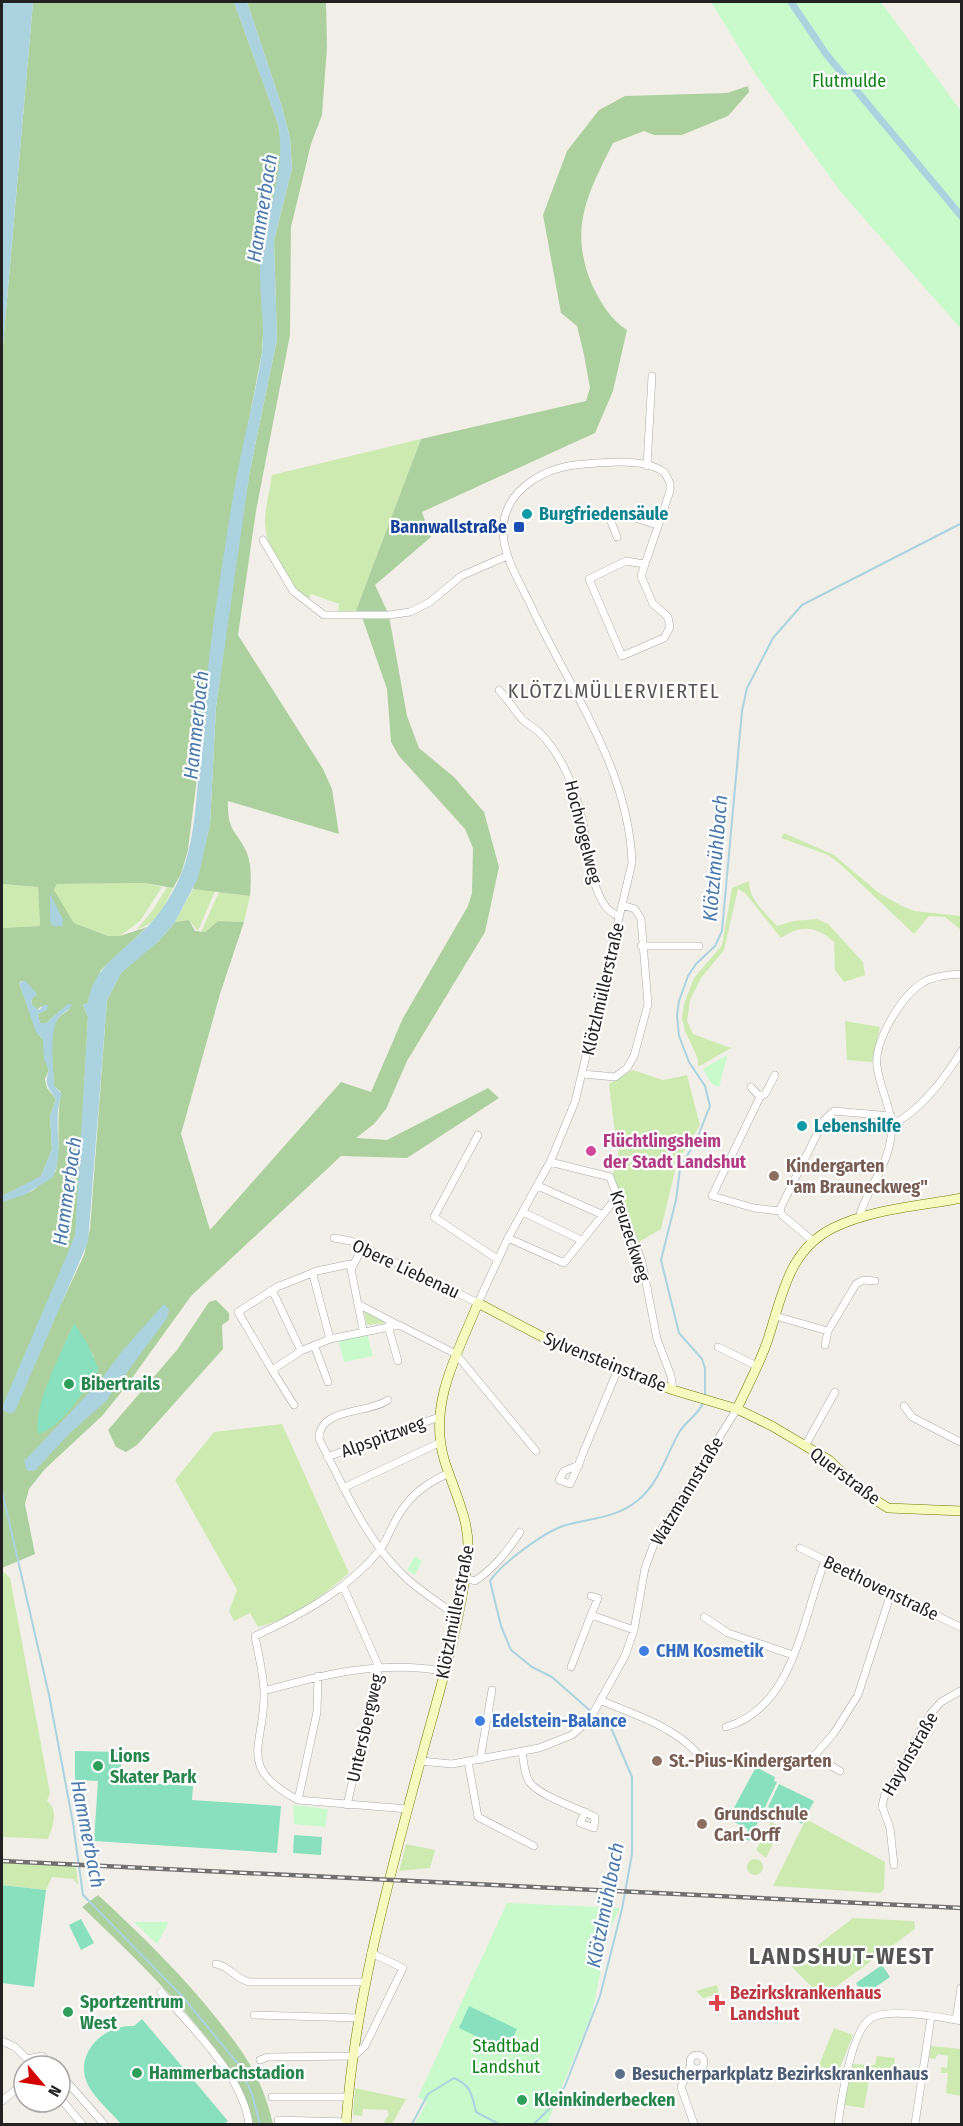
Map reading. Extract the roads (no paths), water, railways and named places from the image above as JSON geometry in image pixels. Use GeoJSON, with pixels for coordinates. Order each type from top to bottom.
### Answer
{"type":"FeatureCollection","features":[{"type":"Feature","properties":{"kind":"street"},"geometry":{"type":"LineString","coordinates":[[647,466],[652,376]]}},
{"type":"Feature","properties":{"kind":"street"},"geometry":{"type":"LineString","coordinates":[[263,540],[293,591],[324,615],[388,615],[411,612],[430,602],[452,582],[476,568],[507,556],[503,533],[507,508],[518,492],[534,479],[553,469],[575,464],[612,462],[661,470],[668,477],[670,491],[641,576],[652,604],[671,622],[664,638],[622,656],[589,579],[626,561],[644,564]]}},
{"type":"Feature","properties":{"kind":"street"},"geometry":{"type":"LineString","coordinates":[[618,537],[610,519],[617,512],[657,525]]}},
{"type":"Feature","properties":{"kind":"street","name":"Klötzlmüllerstraße"},"geometry":{"type":"LineString","coordinates":[[347,2123],[359,2018],[371,1953],[444,1671],[465,1578],[469,1537],[463,1508],[449,1473],[441,1442],[439,1417],[444,1388],[456,1354],[497,1259],[566,1129],[583,1074],[632,864],[630,830],[623,797],[602,744],[554,655],[507,556]]}},
{"type":"Feature","properties":{"kind":"street","name":"Hochvogelweg"},"geometry":{"type":"LineString","coordinates":[[499,690],[521,718],[550,745],[569,775],[583,823],[594,882],[604,906],[613,915],[620,916]]}},
{"type":"Feature","properties":{"kind":"street","name":"Klötzlmüllerstraße"},"geometry":{"type":"LineString","coordinates":[[583,1074],[615,1077],[627,1068],[634,1056],[648,1004],[641,946],[641,919],[638,912],[622,905]]}},
{"type":"Feature","properties":{"kind":"street"},"geometry":{"type":"LineString","coordinates":[[641,946],[699,946]]}},
{"type":"Feature","properties":{"kind":"street"},"geometry":{"type":"LineString","coordinates":[[859,1218],[884,1165],[892,1125],[878,1072],[877,1055],[880,1039],[900,1008],[922,983],[938,977],[962,974]]}},
{"type":"Feature","properties":{"kind":"street"},"geometry":{"type":"LineString","coordinates":[[892,1125],[918,1106],[962,1050]]}},
{"type":"Feature","properties":{"kind":"street"},"geometry":{"type":"LineString","coordinates":[[776,1075],[765,1094],[760,1096],[712,1196],[754,1209],[780,1211],[813,1242]]}},
{"type":"Feature","properties":{"kind":"street"},"geometry":{"type":"LineString","coordinates":[[751,1087],[760,1096]]}},
{"type":"Feature","properties":{"kind":"street"},"geometry":{"type":"LineString","coordinates":[[780,1211],[830,1112],[891,1116]]}},
{"type":"Feature","properties":{"kind":"street"},"geometry":{"type":"LineString","coordinates":[[478,1135],[434,1217],[497,1259]]}},
{"type":"Feature","properties":{"kind":"street","name":"Kreuzeckweg"},"geometry":{"type":"LineString","coordinates":[[550,1162],[610,1177],[642,1262],[657,1339],[671,1376],[673,1390]]}},
{"type":"Feature","properties":{"kind":"street"},"geometry":{"type":"LineString","coordinates":[[538,1185],[601,1214]]}},
{"type":"Feature","properties":{"kind":"street"},"geometry":{"type":"LineString","coordinates":[[508,1238],[564,1263],[601,1214],[617,1197]]}},
{"type":"Feature","properties":{"kind":"street","name":"Watzmannstraße"},"geometry":{"type":"LineString","coordinates":[[420,1761],[443,1765],[522,1752],[558,1743],[572,1736],[590,1719],[602,1701],[634,1630],[645,1568],[657,1536],[737,1409],[757,1366],[791,1269],[813,1242],[831,1229],[859,1218],[962,1198]]}},
{"type":"Feature","properties":{"kind":"street"},"geometry":{"type":"LineString","coordinates":[[523,1212],[581,1240]]}},
{"type":"Feature","properties":{"kind":"street","name":"Obere Liebenau"},"geometry":{"type":"LineString","coordinates":[[334,1238],[363,1247],[478,1303]]}},
{"type":"Feature","properties":{"kind":"street"},"geometry":{"type":"LineString","coordinates":[[351,1269],[363,1247]]}},
{"type":"Feature","properties":{"kind":"street"},"geometry":{"type":"LineString","coordinates":[[294,1405],[238,1312],[273,1292],[277,1287],[313,1275],[317,1271],[350,1263],[363,1330]]}},
{"type":"Feature","properties":{"kind":"street"},"geometry":{"type":"LineString","coordinates":[[313,1275],[330,1339]]}},
{"type":"Feature","properties":{"kind":"street"},"geometry":{"type":"LineString","coordinates":[[825,1345],[828,1331],[856,1284],[863,1280],[875,1281]]}},
{"type":"Feature","properties":{"kind":"street"},"geometry":{"type":"LineString","coordinates":[[273,1292],[301,1351]]}},
{"type":"Feature","properties":{"kind":"street","name":"Sylvensteinstraße"},"geometry":{"type":"LineString","coordinates":[[478,1303],[552,1342],[673,1390],[737,1409]]}},
{"type":"Feature","properties":{"kind":"street"},"geometry":{"type":"LineString","coordinates":[[358,1304],[456,1354],[536,1451]]}},
{"type":"Feature","properties":{"kind":"street"},"geometry":{"type":"LineString","coordinates":[[775,1316],[828,1331]]}},
{"type":"Feature","properties":{"kind":"street"},"geometry":{"type":"LineString","coordinates":[[272,1370],[301,1351],[330,1339],[399,1324]]}},
{"type":"Feature","properties":{"kind":"street"},"geometry":{"type":"LineString","coordinates":[[388,1326],[398,1361]]}},
{"type":"Feature","properties":{"kind":"street"},"geometry":{"type":"LineString","coordinates":[[314,1345],[328,1382]]}},
{"type":"Feature","properties":{"kind":"street"},"geometry":{"type":"LineString","coordinates":[[717,1347],[757,1366]]}},
{"type":"Feature","properties":{"kind":"street"},"geometry":{"type":"LineString","coordinates":[[579,1465],[618,1369]]}},
{"type":"Feature","properties":{"kind":"street"},"geometry":{"type":"LineString","coordinates":[[805,1446],[835,1392]]}},
{"type":"Feature","properties":{"kind":"street"},"geometry":{"type":"LineString","coordinates":[[388,1400],[380,1406],[328,1420],[319,1434],[327,1457],[343,1488],[361,1521],[381,1548],[405,1577],[456,1615]]}},
{"type":"Feature","properties":{"kind":"street"},"geometry":{"type":"LineString","coordinates":[[904,1406],[912,1417],[962,1443]]}},
{"type":"Feature","properties":{"kind":"street","name":"Querstraße"},"geometry":{"type":"LineString","coordinates":[[737,1409],[829,1460],[868,1496],[888,1508],[962,1511]]}},
{"type":"Feature","properties":{"kind":"street","name":"Alpspitzweg"},"geometry":{"type":"LineString","coordinates":[[327,1457],[439,1417]]}},
{"type":"Feature","properties":{"kind":"street"},"geometry":{"type":"LineString","coordinates":[[343,1488],[441,1442]]}},
{"type":"Feature","properties":{"kind":"street"},"geometry":{"type":"LineString","coordinates":[[408,1809],[298,1800],[269,1780],[260,1770],[257,1756],[264,1691],[255,1636],[298,1616],[343,1586],[381,1548],[398,1515],[417,1490],[449,1473]]}},
{"type":"Feature","properties":{"kind":"street"},"geometry":{"type":"LineString","coordinates":[[465,1578],[475,1581],[491,1570],[505,1556],[520,1532]]}},
{"type":"Feature","properties":{"kind":"street","name":"Beethovenstraße"},"geometry":{"type":"LineString","coordinates":[[800,1548],[962,1628]]}},
{"type":"Feature","properties":{"kind":"street"},"geometry":{"type":"LineString","coordinates":[[726,1727],[739,1724],[767,1700],[787,1673],[825,1561]]}},
{"type":"Feature","properties":{"kind":"street","name":"Untersbergweg"},"geometry":{"type":"LineString","coordinates":[[343,1586],[379,1667],[347,1805]]}},
{"type":"Feature","properties":{"kind":"street"},"geometry":{"type":"LineString","coordinates":[[840,1771],[814,1756],[834,1733],[858,1695],[891,1593]]}},
{"type":"Feature","properties":{"kind":"street"},"geometry":{"type":"LineString","coordinates":[[571,1667],[598,1598],[591,1596]]}},
{"type":"Feature","properties":{"kind":"street"},"geometry":{"type":"LineString","coordinates":[[591,1615],[634,1630]]}},
{"type":"Feature","properties":{"kind":"street"},"geometry":{"type":"LineString","coordinates":[[704,1617],[728,1633],[793,1655]]}},
{"type":"Feature","properties":{"kind":"street"},"geometry":{"type":"LineString","coordinates":[[264,1691],[318,1676],[379,1667],[412,1665],[444,1671]]}},
{"type":"Feature","properties":{"kind":"street"},"geometry":{"type":"LineString","coordinates":[[298,1800],[317,1712],[318,1676]]}},
{"type":"Feature","properties":{"kind":"street"},"geometry":{"type":"LineString","coordinates":[[480,1760],[492,1690]]}},
{"type":"Feature","properties":{"kind":"street","name":"Haydnstraße"},"geometry":{"type":"LineString","coordinates":[[894,1865],[890,1828],[882,1806],[885,1794],[931,1713],[941,1702],[962,1690]]}},
{"type":"Feature","properties":{"kind":"street"},"geometry":{"type":"LineString","coordinates":[[602,1701],[645,1719],[688,1743],[697,1753]]}},
{"type":"Feature","properties":{"kind":"street"},"geometry":{"type":"LineString","coordinates":[[522,1752],[527,1777],[532,1785],[585,1812]]}},
{"type":"Feature","properties":{"kind":"street"},"geometry":{"type":"LineString","coordinates":[[468,1761],[474,1807],[478,1817],[534,1846]]}},
{"type":"Feature","properties":{"kind":"street","name":"Klötzlmüllerstraße"},"geometry":{"type":"LineString","coordinates":[[354,2056],[365,2046],[403,1968],[371,1953]]}},
{"type":"Feature","properties":{"kind":"street"},"geometry":{"type":"LineString","coordinates":[[216,1964],[228,1969],[241,1980],[250,1982],[365,1982]]}},
{"type":"Feature","properties":{"kind":"street"},"geometry":{"type":"LineString","coordinates":[[838,2124],[849,2063],[862,2030],[869,2019],[886,2014],[959,2020],[961,1988]]}},
{"type":"Feature","properties":{"kind":"street"},"geometry":{"type":"LineString","coordinates":[[161,1992],[228,2074],[242,2096],[249,2124]]}},
{"type":"Feature","properties":{"kind":"street"},"geometry":{"type":"LineString","coordinates":[[254,2015],[359,2018]]}},
{"type":"Feature","properties":{"kind":"street"},"geometry":{"type":"LineString","coordinates":[[915,2124],[931,2017]]}},
{"type":"Feature","properties":{"kind":"street"},"geometry":{"type":"LineString","coordinates":[[2,2041],[15,2046],[22,2054]]}},
{"type":"Feature","properties":{"kind":"street"},"geometry":{"type":"LineString","coordinates":[[260,2060],[267,2057],[354,2056]]}},
{"type":"Feature","properties":{"kind":"street"},"geometry":{"type":"LineString","coordinates":[[691,2064],[681,2086],[694,2124]]}},
{"type":"Feature","properties":{"kind":"street"},"geometry":{"type":"LineString","coordinates":[[72,2088],[104,2124]]}},
{"type":"Feature","properties":{"kind":"street"},"geometry":{"type":"LineString","coordinates":[[272,2097],[349,2097]]}},
{"type":"Feature","properties":{"kind":"street"},"geometry":{"type":"LineString","coordinates":[[72,2112],[82,2124]]}},
{"type":"Feature","properties":{"kind":"street"},"geometry":{"type":"LineString","coordinates":[[278,2120],[347,2123]]}},
{"type":"Feature","properties":{"kind":"water"},"geometry":{"type":"Polygon","coordinates":[[[2,2],[33,2],[2,357],[2,2]]]}},
{"type":"Feature","properties":{"kind":"water"},"geometry":{"type":"Polygon","coordinates":[[[234,2],[247,2],[282,107],[290,138],[292,168],[274,241],[277,339],[250,470],[216,707],[210,825],[198,878],[175,922],[159,941],[121,973],[107,1000],[88,1242],[15,1411],[10,1414],[3,1410],[3,1405],[75,1236],[88,1017],[83,1005],[88,1003],[91,990],[103,969],[149,925],[167,901],[181,874],[192,836],[204,700],[218,592],[235,485],[262,353],[261,256],[280,158],[278,124],[234,2]]]}},
{"type":"Feature","properties":{"kind":"water"},"geometry":{"type":"Polygon","coordinates":[[[50,894],[63,920],[62,926],[53,926],[50,921],[50,894]]]}},
{"type":"Feature","properties":{"kind":"water"},"geometry":{"type":"Polygon","coordinates":[[[25,980],[37,994],[31,1000],[32,1005],[39,1010],[44,1005],[48,1005],[47,1010],[38,1014],[40,1023],[46,1023],[68,1004],[72,1005],[59,1017],[53,1041],[54,1086],[62,1094],[58,1115],[58,1159],[52,1178],[24,1195],[2,1202],[2,1196],[41,1176],[52,1149],[50,1116],[56,1099],[47,1082],[49,1070],[44,1059],[43,1039],[36,1032],[19,983],[25,980]]]}},
{"type":"Feature","properties":{"kind":"water"},"geometry":{"type":"Polygon","coordinates":[[[164,1304],[169,1310],[167,1318],[105,1402],[70,1433],[34,1471],[27,1471],[24,1461],[100,1381],[123,1350],[164,1304]]]}},
{"type":"Feature","properties":{"kind":"waterway","name":"Flutmulde"},"geometry":{"type":"LineString","coordinates":[[791,2],[826,54],[962,217]]}},
{"type":"Feature","properties":{"kind":"waterway","name":"Klötzlmühlbach"},"geometry":{"type":"LineString","coordinates":[[705,1398],[705,1368],[702,1359],[679,1333],[661,1260],[676,1200],[680,1169],[698,1136],[710,1106],[705,1086],[689,1062],[679,1036],[677,1015],[679,1001],[688,976],[696,964],[715,946],[722,931],[742,711],[747,688],[773,638],[802,605],[962,523]]}},
{"type":"Feature","properties":{"kind":"waterway","name":"Klötzlmühlbach"},"geometry":{"type":"LineString","coordinates":[[534,2124],[549,2109],[565,2086],[600,1996],[622,1909],[632,1854],[632,1777],[612,1730],[552,1677],[532,1667],[511,1650],[501,1626],[490,1581],[513,1558],[555,1530],[572,1523],[611,1515],[637,1501],[657,1478],[680,1431],[703,1403]]}},
{"type":"Feature","properties":{"kind":"waterway","name":"Hammerbach"},"geometry":{"type":"LineString","coordinates":[[2,1491],[49,1695],[73,1823],[83,1895],[182,1996],[239,2065],[252,2094],[260,2124]]}},
{"type":"Feature","properties":{"kind":"waterway","name":"Klötzlmühlbach"},"geometry":{"type":"LineString","coordinates":[[412,2124],[428,2094],[454,2078],[467,2087],[476,2112],[499,2124]]}},
{"type":"Feature","properties":{"kind":"railway"},"geometry":{"type":"LineString","coordinates":[[2,1861],[962,1908]]}},
{"type":"Feature","properties":{"kind":"place","name":"Burgfriedensäule"},"geometry":{"type":"Point","coordinates":[527,514]}},
{"type":"Feature","properties":{"kind":"place","name":"Bannwallstraße"},"geometry":{"type":"Point","coordinates":[519,527]}},
{"type":"Feature","properties":{"kind":"place","name":"Lebenshilfe"},"geometry":{"type":"Point","coordinates":[802,1126]}},
{"type":"Feature","properties":{"kind":"place","name":"Flüchtlingsheim der Stadt Landshut"},"geometry":{"type":"Point","coordinates":[591,1151]}},
{"type":"Feature","properties":{"kind":"place","name":"Kindergarten \"am Brauneckweg\""},"geometry":{"type":"Point","coordinates":[774,1176]}},
{"type":"Feature","properties":{"kind":"place","name":"Bibertrails"},"geometry":{"type":"Point","coordinates":[69,1384]}},
{"type":"Feature","properties":{"kind":"place","name":"CHM Kosmetik"},"geometry":{"type":"Point","coordinates":[644,1651]}},
{"type":"Feature","properties":{"kind":"place","name":"Edelstein-Balance"},"geometry":{"type":"Point","coordinates":[480,1721]}},
{"type":"Feature","properties":{"kind":"place","name":"St.-Pius-Kindergarten"},"geometry":{"type":"Point","coordinates":[657,1761]}},
{"type":"Feature","properties":{"kind":"place","name":"Lions Skater Park"},"geometry":{"type":"Point","coordinates":[98,1766]}},
{"type":"Feature","properties":{"kind":"place","name":"Grundschule Carl-Orff"},"geometry":{"type":"Point","coordinates":[702,1824]}},
{"type":"Feature","properties":{"kind":"place","name":"Bezirkskrankenhaus Landshut"},"geometry":{"type":"Point","coordinates":[717,2003]}},
{"type":"Feature","properties":{"kind":"place","name":"Sportzentrum West"},"geometry":{"type":"Point","coordinates":[68,2012]}},
{"type":"Feature","properties":{"kind":"place","name":"Hammerbachstadion"},"geometry":{"type":"Point","coordinates":[137,2073]}},
{"type":"Feature","properties":{"kind":"place","name":"Besucherparkplatz Bezirkskrankenhaus"},"geometry":{"type":"Point","coordinates":[620,2074]}},
{"type":"Feature","properties":{"kind":"place","name":"Kleinkinderbecken"},"geometry":{"type":"Point","coordinates":[522,2100]}},
{"type":"Feature","properties":{"kind":"district","name":"KLÖTZLMÜLLERVIERTEL"},"geometry":{"type":"Point","coordinates":[614,691]}},
{"type":"Feature","properties":{"kind":"district","name":"LANDSHUT-WEST"},"geometry":{"type":"Point","coordinates":[842,1956]}},
{"type":"Feature","properties":{"kind":"park label","name":"Stadtbad Landshut"},"geometry":{"type":"Point","coordinates":[506,2056]}}]}
